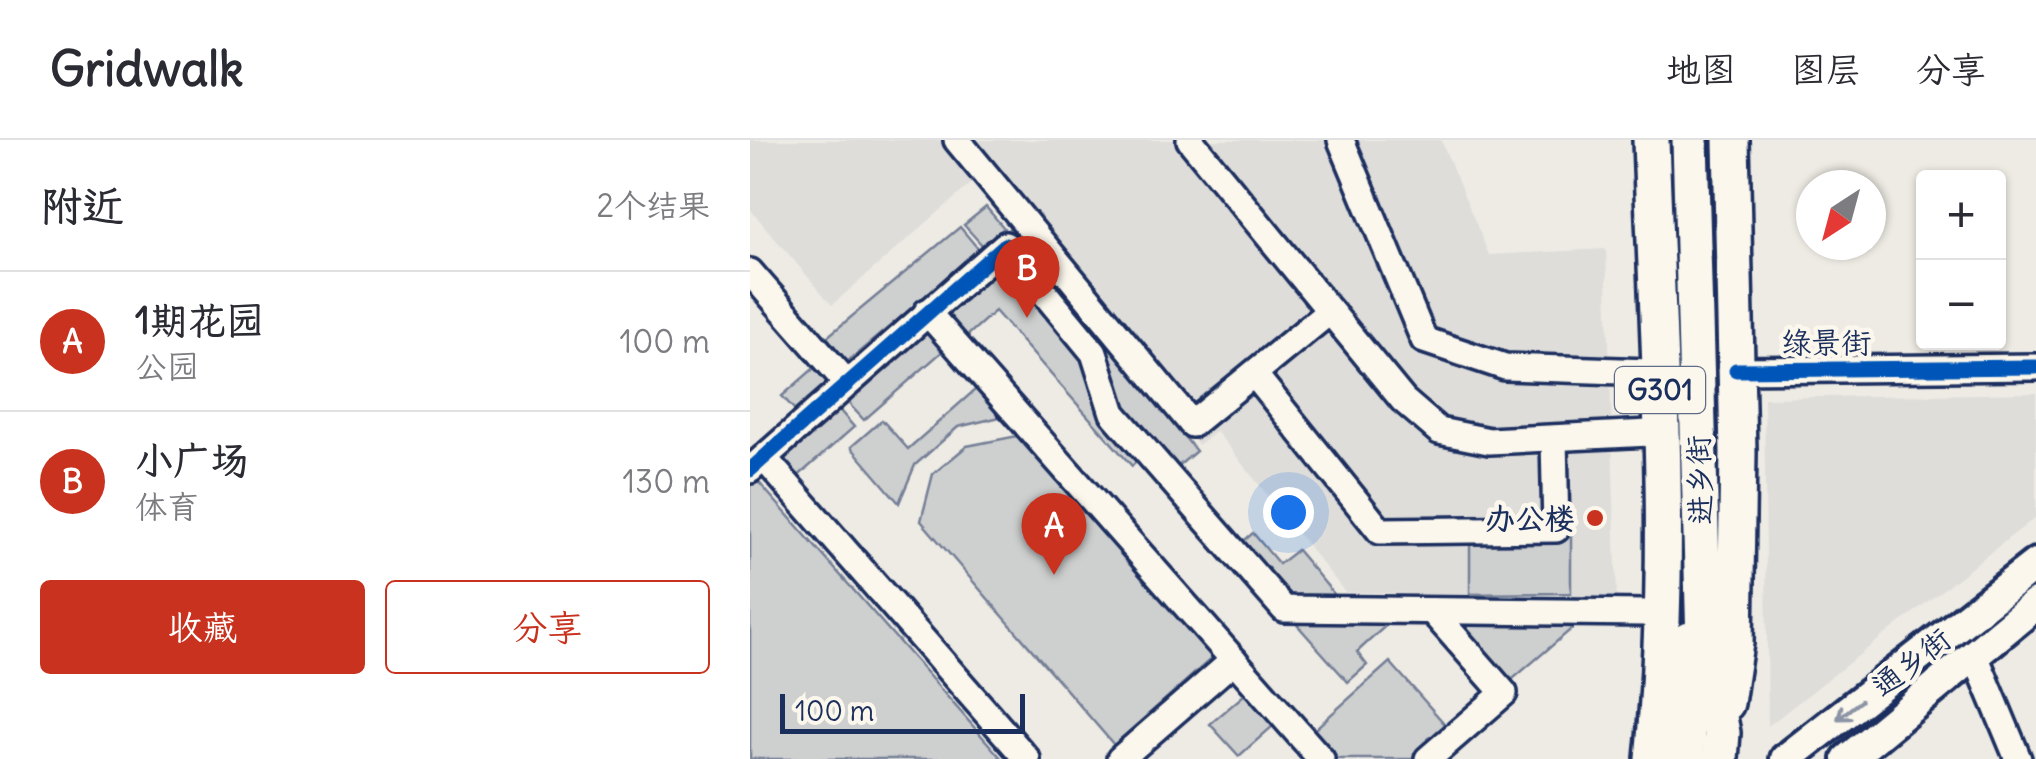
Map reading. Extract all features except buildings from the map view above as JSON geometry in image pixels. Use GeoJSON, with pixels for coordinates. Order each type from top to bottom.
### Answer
{"type":"FeatureCollection","features":[{"type":"Feature","properties":{"kind":"highway"},"geometry":{"type":"LineString","coordinates":[[1632,140],[1649,372],[1646,643],[1666,749]]}},
{"type":"Feature","properties":{"kind":"highway","name":"进乡街"},"geometry":{"type":"LineString","coordinates":[[1651,140],[1662,448],[1666,749]]}},
{"type":"Feature","properties":{"kind":"highway"},"geometry":{"type":"LineString","coordinates":[[1660,140],[1682,641]]}},
{"type":"Feature","properties":{"kind":"highway"},"geometry":{"type":"LineString","coordinates":[[1666,749],[1682,641],[1675,140]]}},
{"type":"Feature","properties":{"kind":"highway","name":"进乡街"},"geometry":{"type":"LineString","coordinates":[[1690,140],[1704,642],[1721,746]]}},
{"type":"Feature","properties":{"kind":"highway"},"geometry":{"type":"LineString","coordinates":[[1708,140],[1722,479],[1734,613]]}},
{"type":"Feature","properties":{"kind":"highway"},"geometry":{"type":"LineString","coordinates":[[1721,746],[1734,643],[1736,370],[1731,140]]}},
{"type":"Feature","properties":{"kind":"main road","name":"通乡街"},"geometry":{"type":"LineString","coordinates":[[1786,759],[2036,564]]}},
{"type":"Feature","properties":{"kind":"main road","name":"通乡街"},"geometry":{"type":"LineString","coordinates":[[1848,759],[2036,604]]}},
{"type":"Feature","properties":{"kind":"street"},"geometry":{"type":"LineString","coordinates":[[957,140],[1192,424],[1330,311]]}},
{"type":"Feature","properties":{"kind":"street"},"geometry":{"type":"LineString","coordinates":[[1190,140],[1403,400],[1439,430],[1489,440],[1650,433]]}},
{"type":"Feature","properties":{"kind":"street"},"geometry":{"type":"LineString","coordinates":[[1342,140],[1424,340],[1506,367],[1649,372]]}},
{"type":"Feature","properties":{"kind":"street"},"geometry":{"type":"LineString","coordinates":[[1026,759],[757,464],[1005,245],[1094,353],[1114,413],[1284,609],[1647,613]]}},
{"type":"Feature","properties":{"kind":"street"},"geometry":{"type":"LineString","coordinates":[[750,272],[846,382]]}},
{"type":"Feature","properties":{"kind":"street"},"geometry":{"type":"LineString","coordinates":[[927,312],[1321,759]]}},
{"type":"Feature","properties":{"kind":"street","name":"绿景街"},"geometry":{"type":"LineString","coordinates":[[1736,370],[2036,367]]}},
{"type":"Feature","properties":{"kind":"street"},"geometry":{"type":"LineString","coordinates":[[1254,374],[1380,530],[1556,529],[1554,439]]}},
{"type":"Feature","properties":{"kind":"street"},"geometry":{"type":"LineString","coordinates":[[1428,759],[1504,692],[1432,611]]}},
{"type":"Feature","properties":{"kind":"street"},"geometry":{"type":"LineString","coordinates":[[1974,654],[2018,759]]}},
{"type":"Feature","properties":{"kind":"street"},"geometry":{"type":"LineString","coordinates":[[1120,759],[1234,660]]}},
{"type":"Feature","properties":{"kind":"shaded area"},"geometry":{"type":"Polygon","coordinates":[[[750,140],[1441,140],[1489,255],[1606,249],[1617,599],[1345,592],[1216,431],[1198,445],[979,177],[832,305],[750,209],[750,140]]]}},
{"type":"Feature","properties":{"kind":"shaded area"},"geometry":{"type":"Polygon","coordinates":[[[986,207],[1004,228],[983,246],[964,225],[986,207]]]}},
{"type":"Feature","properties":{"kind":"shaded area"},"geometry":{"type":"Polygon","coordinates":[[[960,227],[980,251],[847,362],[827,337],[960,227]]]}},
{"type":"Feature","properties":{"kind":"shaded area"},"geometry":{"type":"Polygon","coordinates":[[[1011,227],[1196,451],[1175,469],[1121,405],[1004,233],[1011,227]]]}},
{"type":"Feature","properties":{"kind":"shaded area"},"geometry":{"type":"Polygon","coordinates":[[[993,267],[1010,271],[1089,359],[1142,457],[1132,466],[995,311],[967,336],[944,310],[993,267]]]}},
{"type":"Feature","properties":{"kind":"shaded area"},"geometry":{"type":"Polygon","coordinates":[[[923,329],[943,351],[864,420],[850,405],[850,392],[923,329]]]}},
{"type":"Feature","properties":{"kind":"shaded area"},"geometry":{"type":"Polygon","coordinates":[[[820,363],[833,377],[795,410],[782,396],[820,363]]]}},
{"type":"Feature","properties":{"kind":"shaded area"},"geometry":{"type":"Polygon","coordinates":[[[976,389],[1000,417],[958,427],[915,465],[899,503],[851,447],[882,420],[908,449],[976,389]]]}},
{"type":"Feature","properties":{"kind":"shaded area"},"geometry":{"type":"Polygon","coordinates":[[[2036,393],[2036,517],[1768,726],[1764,398],[2036,393]]]}},
{"type":"Feature","properties":{"kind":"shaded area"},"geometry":{"type":"Polygon","coordinates":[[[830,410],[841,412],[854,427],[795,479],[782,464],[783,450],[830,410]]]}},
{"type":"Feature","properties":{"kind":"shaded area"},"geometry":{"type":"Polygon","coordinates":[[[1017,436],[1213,657],[1114,745],[921,521],[933,474],[967,446],[1017,436]]]}},
{"type":"Feature","properties":{"kind":"shaded area"},"geometry":{"type":"Polygon","coordinates":[[[755,478],[1002,759],[750,759],[750,482],[755,478]]]}},
{"type":"Feature","properties":{"kind":"shaded area"},"geometry":{"type":"Polygon","coordinates":[[[1571,532],[1571,593],[1470,594],[1470,533],[1571,532]]]}},
{"type":"Feature","properties":{"kind":"shaded area"},"geometry":{"type":"Polygon","coordinates":[[[1253,533],[1279,564],[1297,550],[1339,600],[1286,599],[1239,545],[1253,533]]]}},
{"type":"Feature","properties":{"kind":"shaded area"},"geometry":{"type":"Polygon","coordinates":[[[1292,619],[1392,620],[1357,652],[1367,665],[1348,682],[1292,619]]]}},
{"type":"Feature","properties":{"kind":"shaded area"},"geometry":{"type":"Polygon","coordinates":[[[1457,625],[1575,626],[1507,684],[1457,625]]]}},
{"type":"Feature","properties":{"kind":"shaded area"},"geometry":{"type":"Polygon","coordinates":[[[1390,662],[1450,730],[1417,759],[1331,759],[1309,734],[1390,662]]]}},
{"type":"Feature","properties":{"kind":"shaded area"},"geometry":{"type":"Polygon","coordinates":[[[1245,694],[1273,726],[1239,756],[1210,724],[1245,694]]]}},
{"type":"Feature","properties":{"kind":"cycle path"},"geometry":{"type":"LineString","coordinates":[[750,470],[1005,245]]}},
{"type":"Feature","properties":{"kind":"cycle path"},"geometry":{"type":"LineString","coordinates":[[1736,370],[2036,367]]}},
{"type":"Feature","properties":{"kind":"place","name":"小广场"},"geometry":{"type":"Point","coordinates":[1027,318]}},
{"type":"Feature","properties":{"kind":"place","name":"办公楼"},"geometry":{"type":"Point","coordinates":[1595,518]}},
{"type":"Feature","properties":{"kind":"place","name":"1期花园"},"geometry":{"type":"Point","coordinates":[1054,575]}}]}
